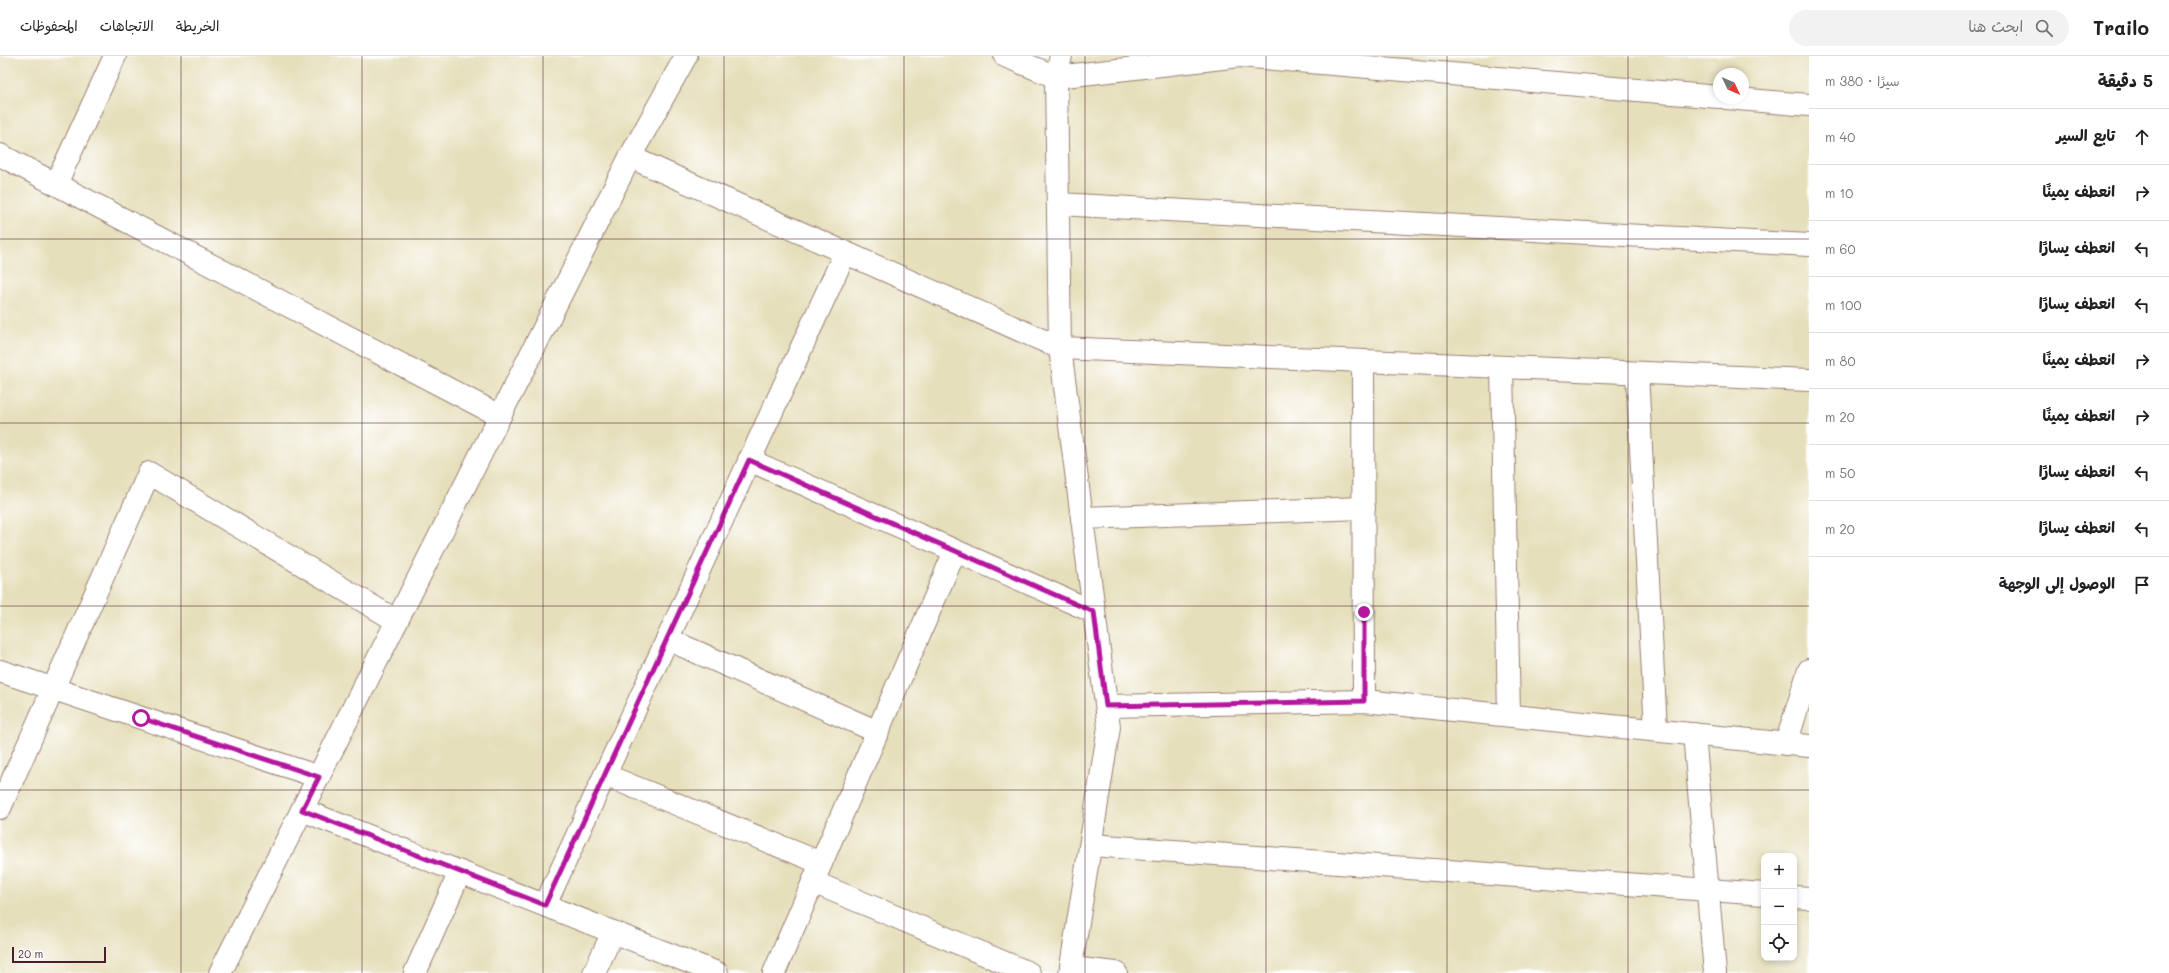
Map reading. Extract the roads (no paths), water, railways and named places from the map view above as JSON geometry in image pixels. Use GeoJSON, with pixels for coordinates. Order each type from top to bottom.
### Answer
{"type":"FeatureCollection","features":[{"type":"Feature","properties":{"kind":"street"},"geometry":{"type":"LineString","coordinates":[[56,184],[116,56]]}},
{"type":"Feature","properties":{"kind":"street"},"geometry":{"type":"LineString","coordinates":[[220,973],[630,157],[686,56]]}},
{"type":"Feature","properties":{"kind":"street"},"geometry":{"type":"LineString","coordinates":[[1005,56],[1056,77],[1240,56],[1713,96]]}},
{"type":"Feature","properties":{"kind":"street"},"geometry":{"type":"LineString","coordinates":[[1061,56],[1056,77],[1060,348],[1109,727],[1070,971],[1116,973]]}},
{"type":"Feature","properties":{"kind":"street"},"geometry":{"type":"LineString","coordinates":[[1749,100],[1809,105]]}},
{"type":"Feature","properties":{"kind":"street"},"geometry":{"type":"LineString","coordinates":[[0,155],[500,416]]}},
{"type":"Feature","properties":{"kind":"street"},"geometry":{"type":"LineString","coordinates":[[630,157],[1060,348],[1809,380]]}},
{"type":"Feature","properties":{"kind":"street"},"geometry":{"type":"LineString","coordinates":[[1058,204],[1809,245]]}},
{"type":"Feature","properties":{"kind":"street"},"geometry":{"type":"LineString","coordinates":[[545,905],[845,253]]}},
{"type":"Feature","properties":{"kind":"street"},"geometry":{"type":"LineString","coordinates":[[1363,361],[1364,701]]}},
{"type":"Feature","properties":{"kind":"street"},"geometry":{"type":"LineString","coordinates":[[1502,367],[1509,715]]}},
{"type":"Feature","properties":{"kind":"street"},"geometry":{"type":"LineString","coordinates":[[1637,373],[1656,730]]}},
{"type":"Feature","properties":{"kind":"street"},"geometry":{"type":"LineString","coordinates":[[749,460],[1094,612]]}},
{"type":"Feature","properties":{"kind":"street"},"geometry":{"type":"LineString","coordinates":[[0,808],[149,473],[397,621]]}},
{"type":"Feature","properties":{"kind":"street"},"geometry":{"type":"LineString","coordinates":[[1082,518],[1364,508]]}},
{"type":"Feature","properties":{"kind":"street"},"geometry":{"type":"LineString","coordinates":[[774,973],[955,551]]}},
{"type":"Feature","properties":{"kind":"street"},"geometry":{"type":"LineString","coordinates":[[667,638],[878,732]]}},
{"type":"Feature","properties":{"kind":"street"},"geometry":{"type":"LineString","coordinates":[[1786,744],[1809,670]]}},
{"type":"Feature","properties":{"kind":"street"},"geometry":{"type":"LineString","coordinates":[[0,671],[319,777]]}},
{"type":"Feature","properties":{"kind":"street"},"geometry":{"type":"LineString","coordinates":[[1106,706],[1364,701],[1809,746]]}},
{"type":"Feature","properties":{"kind":"street"},"geometry":{"type":"LineString","coordinates":[[1694,734],[1715,973]]}},
{"type":"Feature","properties":{"kind":"street"},"geometry":{"type":"LineString","coordinates":[[605,775],[1029,973]]}},
{"type":"Feature","properties":{"kind":"street"},"geometry":{"type":"LineString","coordinates":[[302,810],[717,973]]}},
{"type":"Feature","properties":{"kind":"street"},"geometry":{"type":"LineString","coordinates":[[1091,845],[1761,894]]}},
{"type":"Feature","properties":{"kind":"street"},"geometry":{"type":"LineString","coordinates":[[415,973],[460,872]]}},
{"type":"Feature","properties":{"kind":"street"},"geometry":{"type":"LineString","coordinates":[[1797,897],[1809,898]]}},
{"type":"Feature","properties":{"kind":"street"},"geometry":{"type":"LineString","coordinates":[[594,973],[613,932]]}}]}
